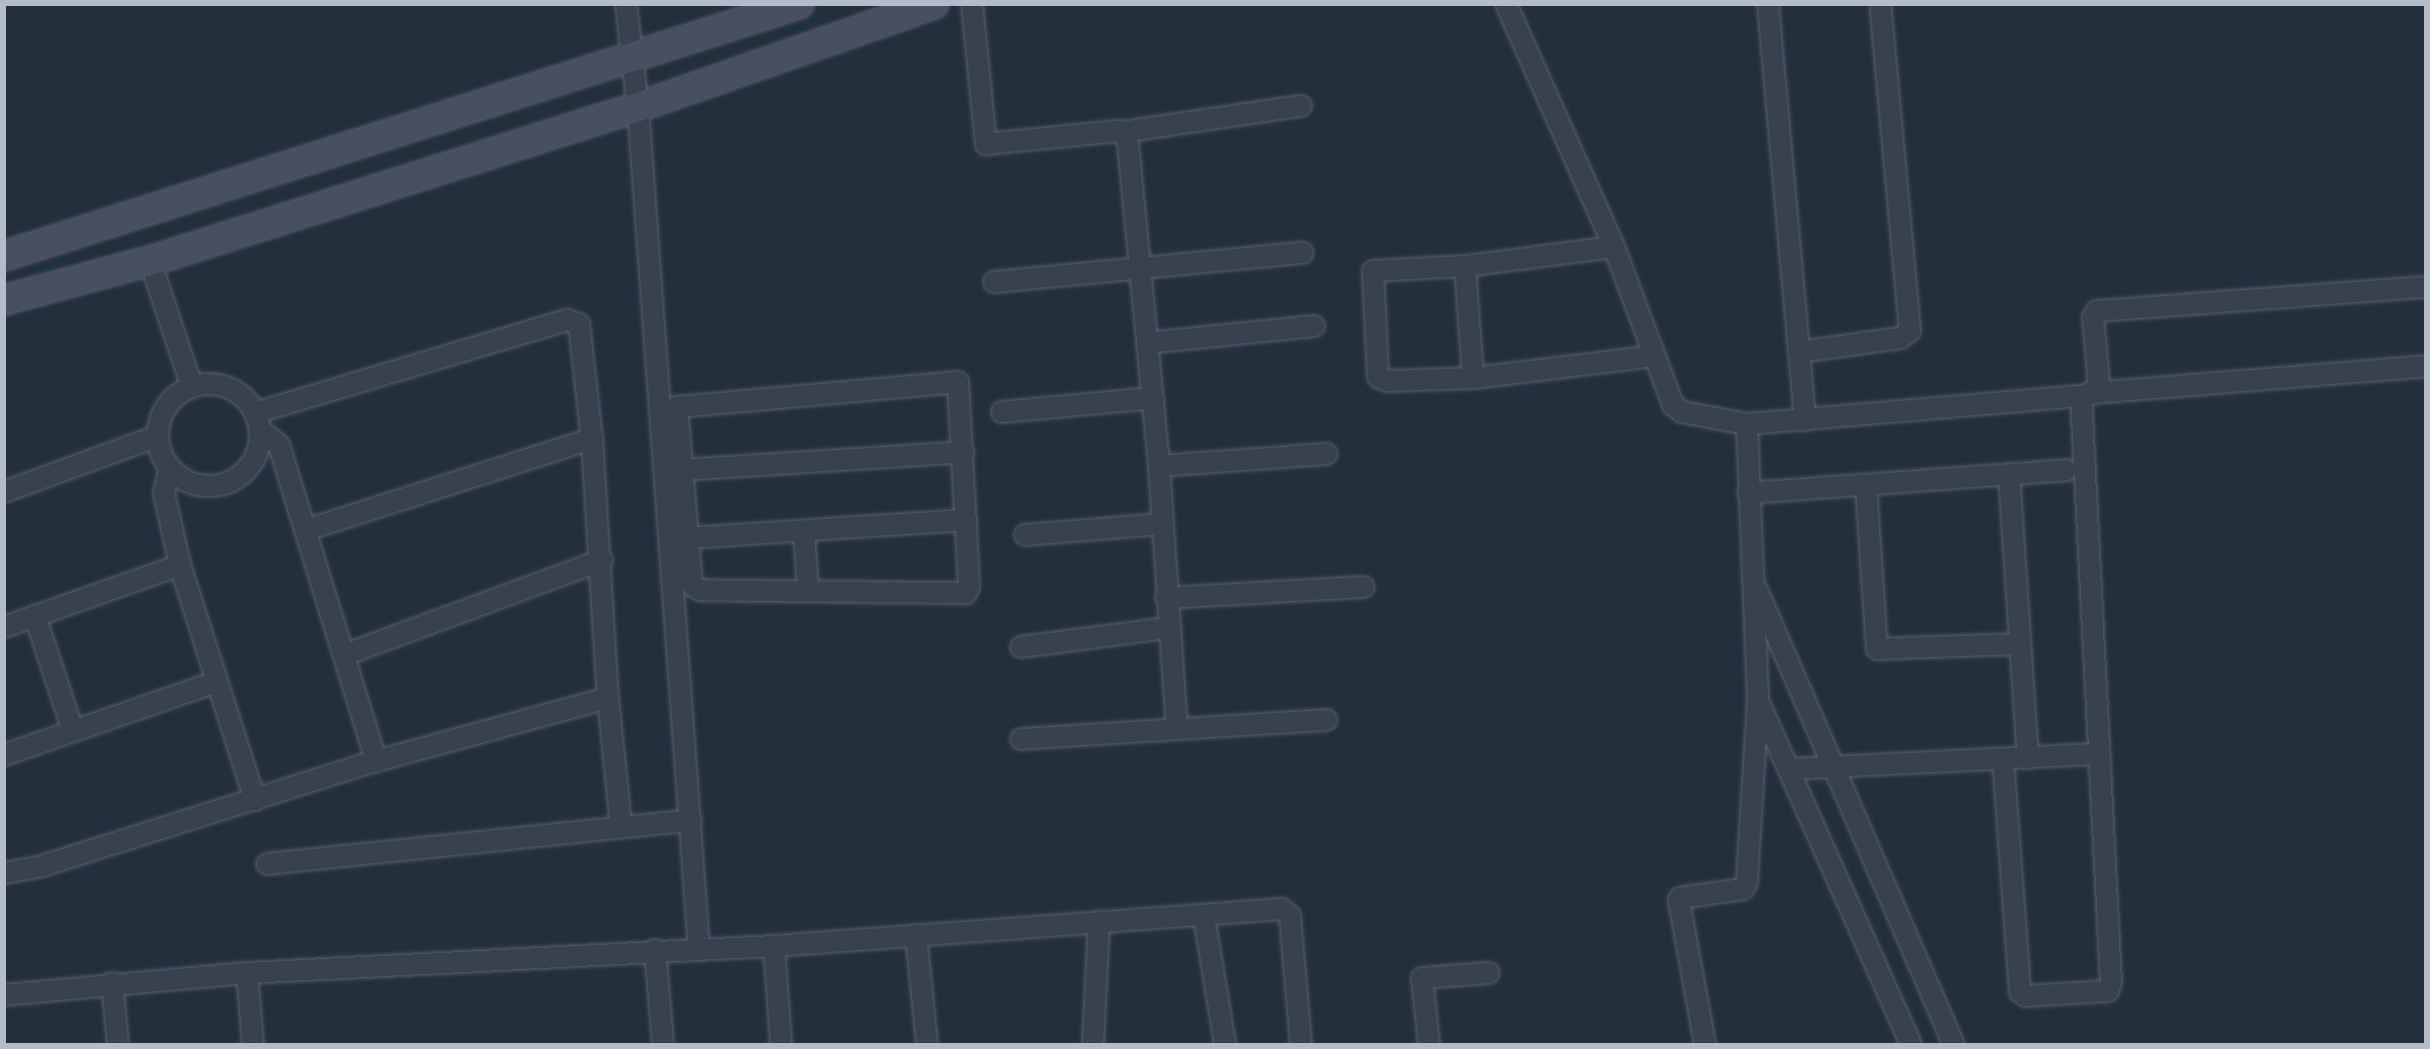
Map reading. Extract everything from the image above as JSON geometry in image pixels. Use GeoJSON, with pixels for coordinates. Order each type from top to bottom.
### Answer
{"type":"FeatureCollection","features":[{"type":"Feature","properties":{"kind":"main road"},"geometry":{"type":"LineString","coordinates":[[4,256],[798,4]]}},
{"type":"Feature","properties":{"kind":"main road"},"geometry":{"type":"LineString","coordinates":[[4,300],[150,261],[638,107],[934,4]]}},
{"type":"Feature","properties":{"kind":"street"},"geometry":{"type":"LineString","coordinates":[[626,4],[630,57],[638,107],[669,441],[699,949]]}},
{"type":"Feature","properties":{"kind":"street"},"geometry":{"type":"LineString","coordinates":[[972,4],[986,144],[1122,132],[1301,106]]}},
{"type":"Feature","properties":{"kind":"street"},"geometry":{"type":"LineString","coordinates":[[1506,4],[1614,247],[1676,409],[1747,424],[2426,366]]}},
{"type":"Feature","properties":{"kind":"street"},"geometry":{"type":"LineString","coordinates":[[1768,4],[1805,420]]}},
{"type":"Feature","properties":{"kind":"street"},"geometry":{"type":"LineString","coordinates":[[1799,352],[1900,338],[1910,331],[1880,4]]}},
{"type":"Feature","properties":{"kind":"street"},"geometry":{"type":"LineString","coordinates":[[1122,132],[1128,143],[1141,266],[1159,466],[1168,628],[1177,727]]}},
{"type":"Feature","properties":{"kind":"street"},"geometry":{"type":"LineString","coordinates":[[1614,247],[1465,266],[1372,273],[1380,379],[1388,381],[1473,378],[1655,357]]}},
{"type":"Feature","properties":{"kind":"street"},"geometry":{"type":"LineString","coordinates":[[994,282],[1141,266],[1303,253]]}},
{"type":"Feature","properties":{"kind":"street"},"geometry":{"type":"LineString","coordinates":[[150,261],[192,387]]}},
{"type":"Feature","properties":{"kind":"street"},"geometry":{"type":"LineString","coordinates":[[1465,266],[1473,378]]}},
{"type":"Feature","properties":{"kind":"street"},"geometry":{"type":"LineString","coordinates":[[2087,394],[2099,384],[2095,312],[2426,287]]}},
{"type":"Feature","properties":{"kind":"street"},"geometry":{"type":"LineString","coordinates":[[257,421],[574,320],[580,330],[592,439],[602,560],[608,698],[621,826]]}},
{"type":"Feature","properties":{"kind":"street"},"geometry":{"type":"LineString","coordinates":[[1147,343],[1314,326]]}},
{"type":"Feature","properties":{"kind":"street"},"geometry":{"type":"LineString","coordinates":[[958,382],[963,452],[969,587],[966,593],[699,590],[692,585],[680,470],[669,441],[680,406],[958,382]]}},
{"type":"Feature","properties":{"kind":"street"},"geometry":{"type":"LineString","coordinates":[[255,800],[180,565],[164,493],[170,467],[158,435],[169,403],[192,387],[224,386],[246,399],[257,421],[279,445],[376,761]]}},
{"type":"Feature","properties":{"kind":"street"},"geometry":{"type":"LineString","coordinates":[[2003,759],[2020,992],[2026,996],[2108,991],[2111,986],[2087,394]]}},
{"type":"Feature","properties":{"kind":"street"},"geometry":{"type":"LineString","coordinates":[[1002,411],[1153,398]]}},
{"type":"Feature","properties":{"kind":"street"},"geometry":{"type":"LineString","coordinates":[[170,467],[200,485],[217,486],[234,480],[257,454],[257,421]]}},
{"type":"Feature","properties":{"kind":"street"},"geometry":{"type":"LineString","coordinates":[[1705,1044],[1679,900],[1743,889],[1746,885],[1758,700],[1747,424]]}},
{"type":"Feature","properties":{"kind":"street"},"geometry":{"type":"LineString","coordinates":[[4,492],[158,435]]}},
{"type":"Feature","properties":{"kind":"street"},"geometry":{"type":"LineString","coordinates":[[306,530],[592,439]]}},
{"type":"Feature","properties":{"kind":"street"},"geometry":{"type":"LineString","coordinates":[[680,470],[963,452]]}},
{"type":"Feature","properties":{"kind":"street"},"geometry":{"type":"LineString","coordinates":[[1159,466],[1327,454]]}},
{"type":"Feature","properties":{"kind":"street"},"geometry":{"type":"LineString","coordinates":[[1748,493],[2066,470]]}},
{"type":"Feature","properties":{"kind":"street"},"geometry":{"type":"LineString","coordinates":[[2009,474],[2018,644],[2028,758]]}},
{"type":"Feature","properties":{"kind":"street"},"geometry":{"type":"LineString","coordinates":[[1866,485],[1877,649],[2018,644]]}},
{"type":"Feature","properties":{"kind":"street"},"geometry":{"type":"LineString","coordinates":[[687,538],[966,520]]}},
{"type":"Feature","properties":{"kind":"street"},"geometry":{"type":"LineString","coordinates":[[1024,535],[1162,524]]}},
{"type":"Feature","properties":{"kind":"street"},"geometry":{"type":"LineString","coordinates":[[804,531],[808,592]]}},
{"type":"Feature","properties":{"kind":"street"},"geometry":{"type":"LineString","coordinates":[[344,655],[602,560]]}},
{"type":"Feature","properties":{"kind":"street"},"geometry":{"type":"LineString","coordinates":[[4,627],[180,565]]}},
{"type":"Feature","properties":{"kind":"street"},"geometry":{"type":"LineString","coordinates":[[1752,576],[1953,1044]]}},
{"type":"Feature","properties":{"kind":"street"},"geometry":{"type":"LineString","coordinates":[[1166,598],[1364,587]]}},
{"type":"Feature","properties":{"kind":"street"},"geometry":{"type":"LineString","coordinates":[[35,616],[73,731]]}},
{"type":"Feature","properties":{"kind":"street"},"geometry":{"type":"LineString","coordinates":[[1022,648],[1168,628]]}},
{"type":"Feature","properties":{"kind":"street"},"geometry":{"type":"LineString","coordinates":[[4,755],[216,682]]}},
{"type":"Feature","properties":{"kind":"street"},"geometry":{"type":"LineString","coordinates":[[4,873],[42,866],[376,761],[608,698]]}},
{"type":"Feature","properties":{"kind":"street"},"geometry":{"type":"LineString","coordinates":[[1758,700],[1911,1044]]}},
{"type":"Feature","properties":{"kind":"street"},"geometry":{"type":"LineString","coordinates":[[1021,740],[1177,727],[1326,720]]}},
{"type":"Feature","properties":{"kind":"street"},"geometry":{"type":"LineString","coordinates":[[1789,769],[2100,754]]}},
{"type":"Feature","properties":{"kind":"street"},"geometry":{"type":"LineString","coordinates":[[267,864],[691,820]]}},
{"type":"Feature","properties":{"kind":"street"},"geometry":{"type":"LineString","coordinates":[[4,995],[112,983],[247,973],[655,950],[774,946],[1099,921],[1288,911],[1301,1044]]}},
{"type":"Feature","properties":{"kind":"street"},"geometry":{"type":"LineString","coordinates":[[1204,917],[1225,1044]]}},
{"type":"Feature","properties":{"kind":"street"},"geometry":{"type":"LineString","coordinates":[[1093,1044],[1098,1005],[1099,921]]}},
{"type":"Feature","properties":{"kind":"street"},"geometry":{"type":"LineString","coordinates":[[916,935],[927,1044]]}},
{"type":"Feature","properties":{"kind":"street"},"geometry":{"type":"LineString","coordinates":[[774,946],[781,1044]]}},
{"type":"Feature","properties":{"kind":"street"},"geometry":{"type":"LineString","coordinates":[[655,950],[663,1044]]}},
{"type":"Feature","properties":{"kind":"street"},"geometry":{"type":"LineString","coordinates":[[247,973],[253,1044]]}},
{"type":"Feature","properties":{"kind":"street"},"geometry":{"type":"LineString","coordinates":[[1429,1044],[1422,978],[1489,973]]}},
{"type":"Feature","properties":{"kind":"street"},"geometry":{"type":"LineString","coordinates":[[112,983],[118,1044]]}}]}
